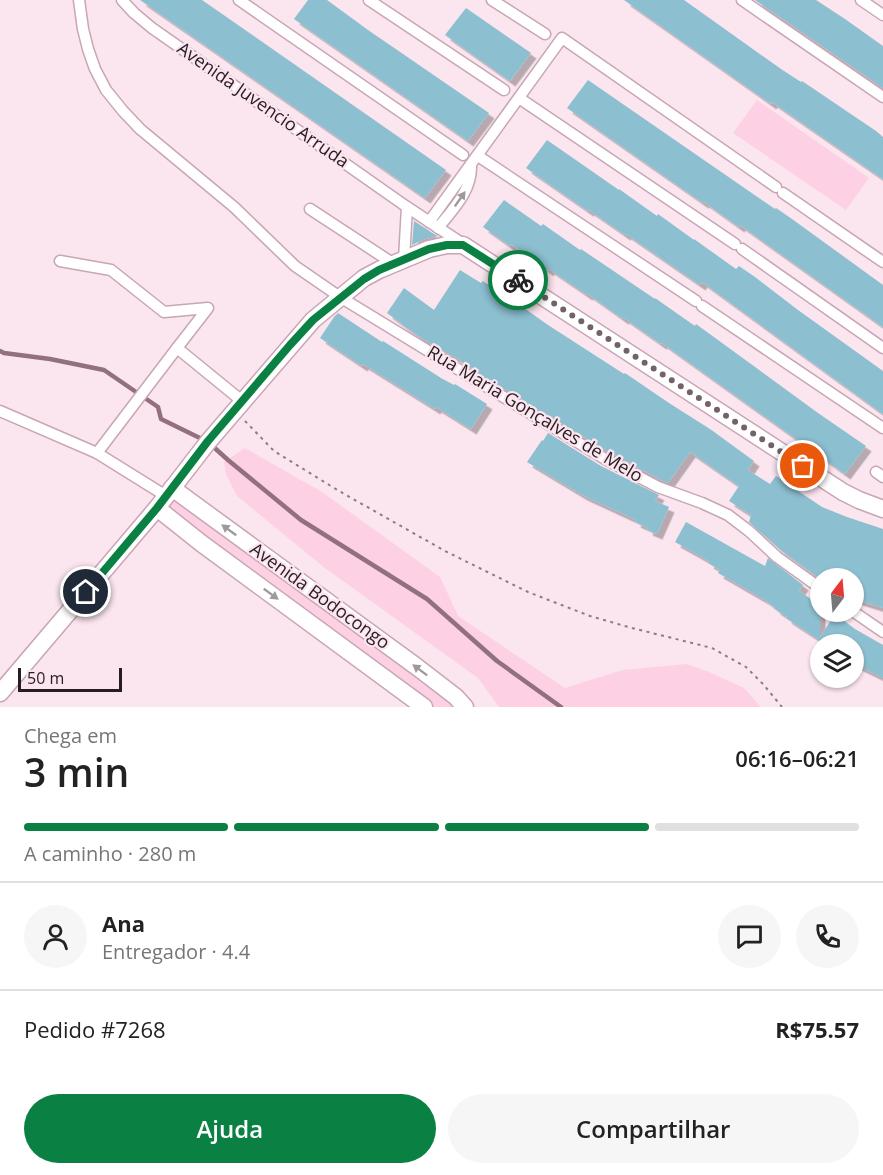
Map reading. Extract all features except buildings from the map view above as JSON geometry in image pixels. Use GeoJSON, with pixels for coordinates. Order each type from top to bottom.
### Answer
{"type":"FeatureCollection","features":[{"type":"Feature","properties":{"kind":"street","name":"Rua Maria Gonçalves de Melo"},"geometry":{"type":"LineString","coordinates":[[79,0],[88,49],[95,69],[106,90],[123,111],[147,135],[234,207],[295,266],[340,297],[605,459],[658,487],[728,515],[777,557],[810,581]]}},
{"type":"Feature","properties":{"kind":"street","name":"Avenida Juvencio Arruda"},"geometry":{"type":"LineString","coordinates":[[122,0],[134,14],[152,28],[463,245]]}},
{"type":"Feature","properties":{"kind":"street"},"geometry":{"type":"LineString","coordinates":[[239,0],[256,5],[463,155]]}},
{"type":"Feature","properties":{"kind":"street"},"geometry":{"type":"LineString","coordinates":[[369,0],[504,90]]}},
{"type":"Feature","properties":{"kind":"street"},"geometry":{"type":"LineString","coordinates":[[492,0],[545,34]]}},
{"type":"Feature","properties":{"kind":"street"},"geometry":{"type":"LineString","coordinates":[[742,0],[883,97]]}},
{"type":"Feature","properties":{"kind":"street"},"geometry":{"type":"LineString","coordinates":[[861,0],[883,15]]}},
{"type":"Feature","properties":{"kind":"street"},"geometry":{"type":"LineString","coordinates":[[434,225],[471,166],[562,38],[883,262]]}},
{"type":"Feature","properties":{"kind":"street"},"geometry":{"type":"LineString","coordinates":[[519,98],[883,348]]}},
{"type":"Feature","properties":{"kind":"street"},"geometry":{"type":"LineString","coordinates":[[478,156],[883,428]]}},
{"type":"Feature","properties":{"kind":"street"},"geometry":{"type":"LineString","coordinates":[[399,261],[407,207]]}},
{"type":"Feature","properties":{"kind":"street"},"geometry":{"type":"LineString","coordinates":[[310,209],[399,261]]}},
{"type":"Feature","properties":{"kind":"street"},"geometry":{"type":"LineString","coordinates":[[0,693],[165,497],[208,441],[313,320],[364,279],[399,261],[437,247],[463,245],[843,492],[883,509]]}},
{"type":"Feature","properties":{"kind":"street"},"geometry":{"type":"LineString","coordinates":[[60,261],[111,270],[164,312],[208,308],[97,453]]}},
{"type":"Feature","properties":{"kind":"street"},"geometry":{"type":"LineString","coordinates":[[177,348],[238,406]]}},
{"type":"Feature","properties":{"kind":"street","name":"Avenida Bodocongo"},"geometry":{"type":"LineString","coordinates":[[0,411],[97,453],[417,667],[456,697],[465,707]]}},
{"type":"Feature","properties":{"kind":"street","name":"Avenida Bodocongo"},"geometry":{"type":"LineString","coordinates":[[165,497],[201,543],[424,707]]}},
{"type":"Feature","properties":{"kind":"street"},"geometry":{"type":"LineString","coordinates":[[864,619],[883,633]]}},
{"type":"Feature","properties":{"kind":"path"},"geometry":{"type":"LineString","coordinates":[[238,406],[274,451],[339,491],[446,551],[528,592],[590,616],[712,648],[746,667],[782,707]]}},
{"type":"Feature","properties":{"kind":"shaded area"},"geometry":{"type":"Polygon","coordinates":[[[757,100],[869,178],[846,210],[733,133],[757,100]]]}},
{"type":"Feature","properties":{"kind":"shaded area"},"geometry":{"type":"Polygon","coordinates":[[[245,448],[322,492],[440,577],[458,616],[565,688],[623,670],[687,664],[744,688],[761,707],[499,707],[478,678],[325,568],[237,496],[226,474],[224,462],[245,448]]]}},
{"type":"Feature","properties":{"kind":"shaded area"},"geometry":{"type":"Polygon","coordinates":[[[175,498],[457,707],[434,707],[166,508],[175,498]]]}},
{"type":"Feature","properties":{"kind":"waterway"},"geometry":{"type":"LineString","coordinates":[[0,351],[104,370],[158,407],[161,419],[208,442],[301,520],[427,599],[497,661],[561,707]]}},
{"type":"Feature","properties":{"kind":"way so far"},"geometry":{"type":"LineString","coordinates":[[518,280],[803,466]]}},
{"type":"Feature","properties":{"kind":"route"},"geometry":{"type":"LineString","coordinates":[[86,592],[157,508],[208,441],[290,345],[313,320],[364,279],[417,253],[447,245],[463,245],[518,280]]}}]}
